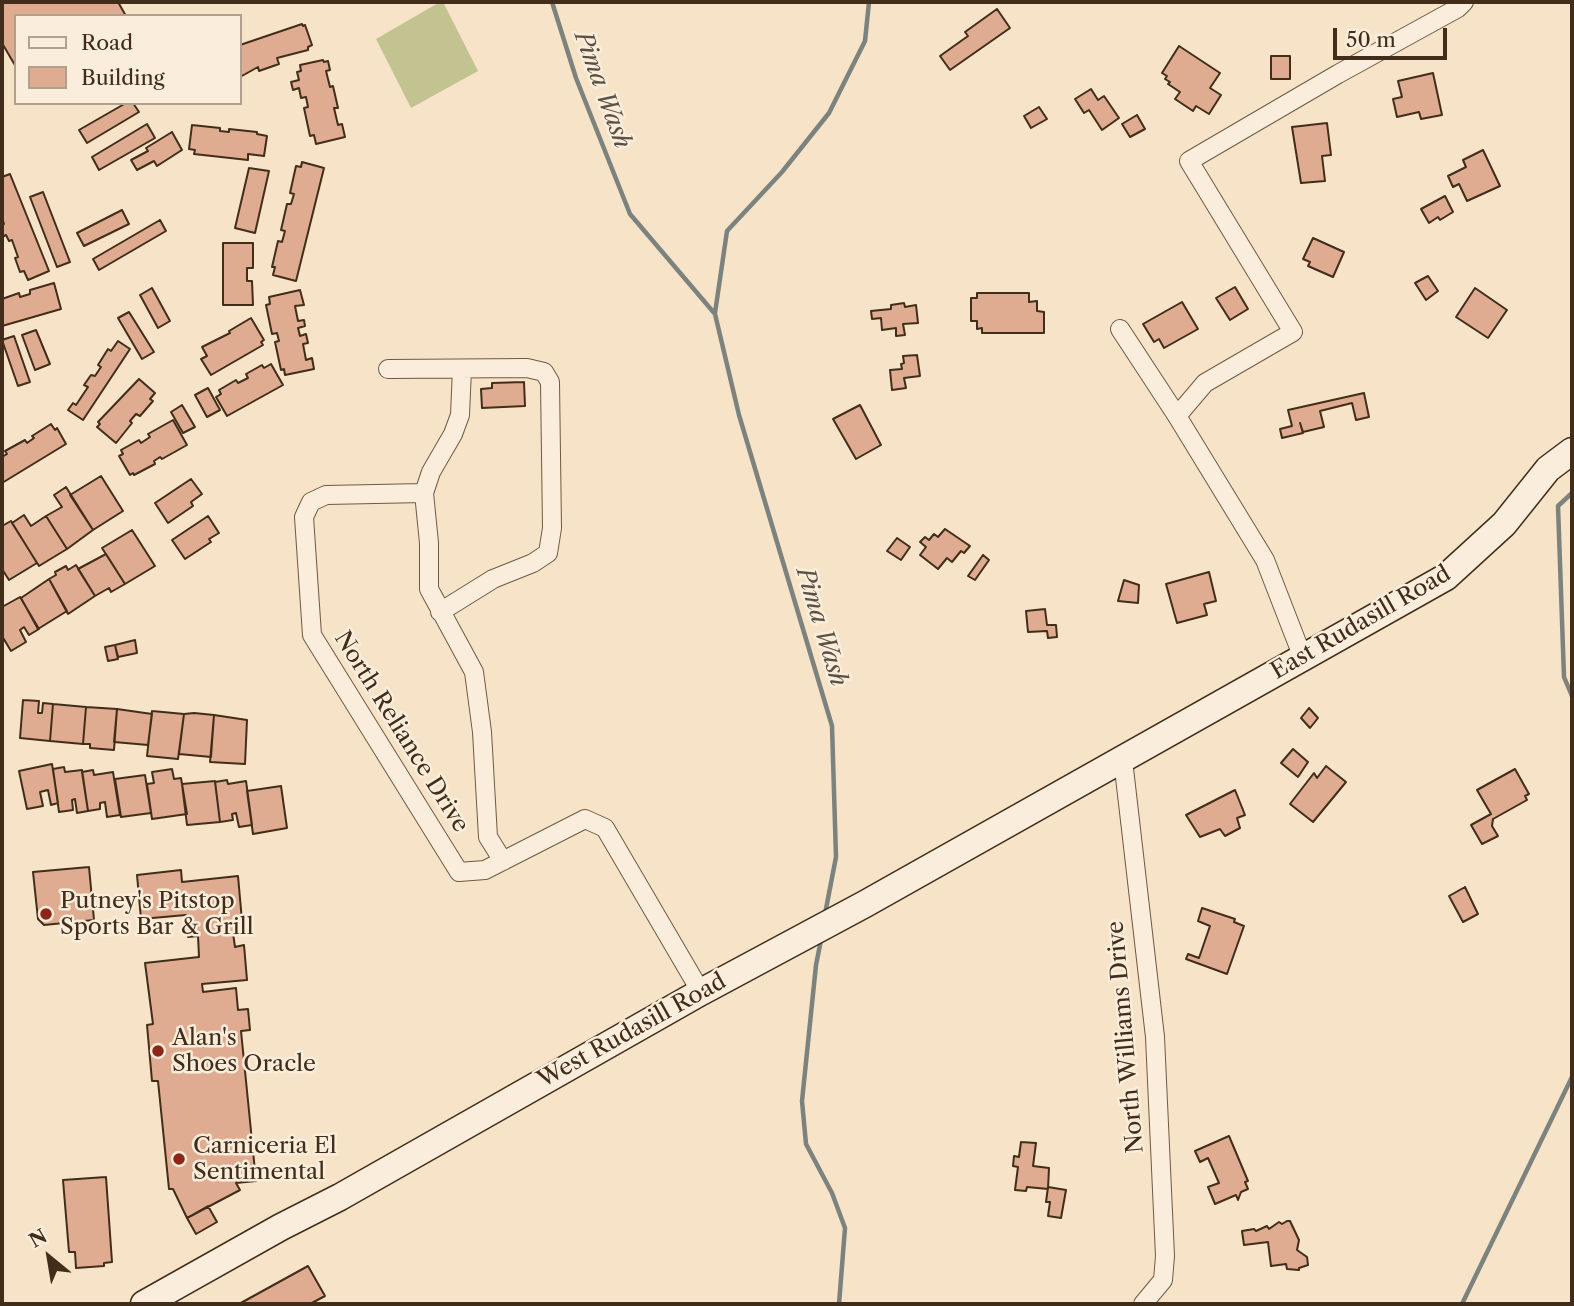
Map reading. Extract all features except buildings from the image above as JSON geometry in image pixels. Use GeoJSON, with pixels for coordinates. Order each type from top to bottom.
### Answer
{"type":"FeatureCollection","features":[{"type":"Feature","properties":{"kind":"street"},"geometry":{"type":"LineString","coordinates":[[1177,416],[1205,383],[1293,332],[1189,161],[1461,5]]}},
{"type":"Feature","properties":{"kind":"street"},"geometry":{"type":"LineString","coordinates":[[1120,329],[1265,560],[1303,658]]}},
{"type":"Feature","properties":{"kind":"street"},"geometry":{"type":"LineString","coordinates":[[388,369],[527,368],[544,372],[550,382],[552,528],[548,553],[533,563],[493,579],[440,612]]}},
{"type":"Feature","properties":{"kind":"street"},"geometry":{"type":"LineString","coordinates":[[462,369],[460,415],[453,434],[431,472],[424,494],[429,543],[429,589],[474,672],[482,732],[488,837],[503,861],[585,819],[605,828],[701,992]]}},
{"type":"Feature","properties":{"kind":"street","name":"East Rudasill Road"},"geometry":{"type":"LineString","coordinates":[[1123,760],[1446,577],[1561,468],[1572,451]]}},
{"type":"Feature","properties":{"kind":"street","name":"North Reliance Drive"},"geometry":{"type":"LineString","coordinates":[[424,494],[326,495],[311,502],[304,517],[312,635],[459,872],[485,870],[503,861]]}},
{"type":"Feature","properties":{"kind":"street","name":"West Rudasill Road"},"geometry":{"type":"LineString","coordinates":[[144,1304],[340,1197],[701,992],[1123,760]]}},
{"type":"Feature","properties":{"kind":"street","name":"North Williams Drive"},"geometry":{"type":"LineString","coordinates":[[1123,760],[1155,1037],[1165,1256],[1163,1280],[1143,1304]]}},
{"type":"Feature","properties":{"kind":"shaded area"},"geometry":{"type":"Polygon","coordinates":[[[443,2],[478,71],[411,108],[376,39],[443,2]]]}},
{"type":"Feature","properties":{"kind":"waterway","name":"Pima Wash"},"geometry":{"type":"LineString","coordinates":[[552,2],[576,78],[630,214],[715,314],[739,415],[832,726],[836,857],[825,914]]}},
{"type":"Feature","properties":{"kind":"waterway"},"geometry":{"type":"LineString","coordinates":[[715,313],[727,231],[782,172],[829,113],[865,41],[869,2]]}},
{"type":"Feature","properties":{"kind":"waterway"},"geometry":{"type":"LineString","coordinates":[[1572,493],[1558,506],[1564,677],[1572,696]]}},
{"type":"Feature","properties":{"kind":"waterway","name":"Pima Wash"},"geometry":{"type":"LineString","coordinates":[[821,940],[802,1101],[806,1144],[832,1193],[845,1228],[839,1304]]}},
{"type":"Feature","properties":{"kind":"waterway"},"geometry":{"type":"LineString","coordinates":[[1462,1304],[1572,1077]]}},
{"type":"Feature","properties":{"kind":"place","name":"Putney's Pitstop Sports Bar & Grill"},"geometry":{"type":"Point","coordinates":[46,914]}},
{"type":"Feature","properties":{"kind":"place","name":"Alan's Shoes Oracle"},"geometry":{"type":"Point","coordinates":[158,1051]}},
{"type":"Feature","properties":{"kind":"place","name":"Carniceria El Sentimental"},"geometry":{"type":"Point","coordinates":[179,1159]}}]}
